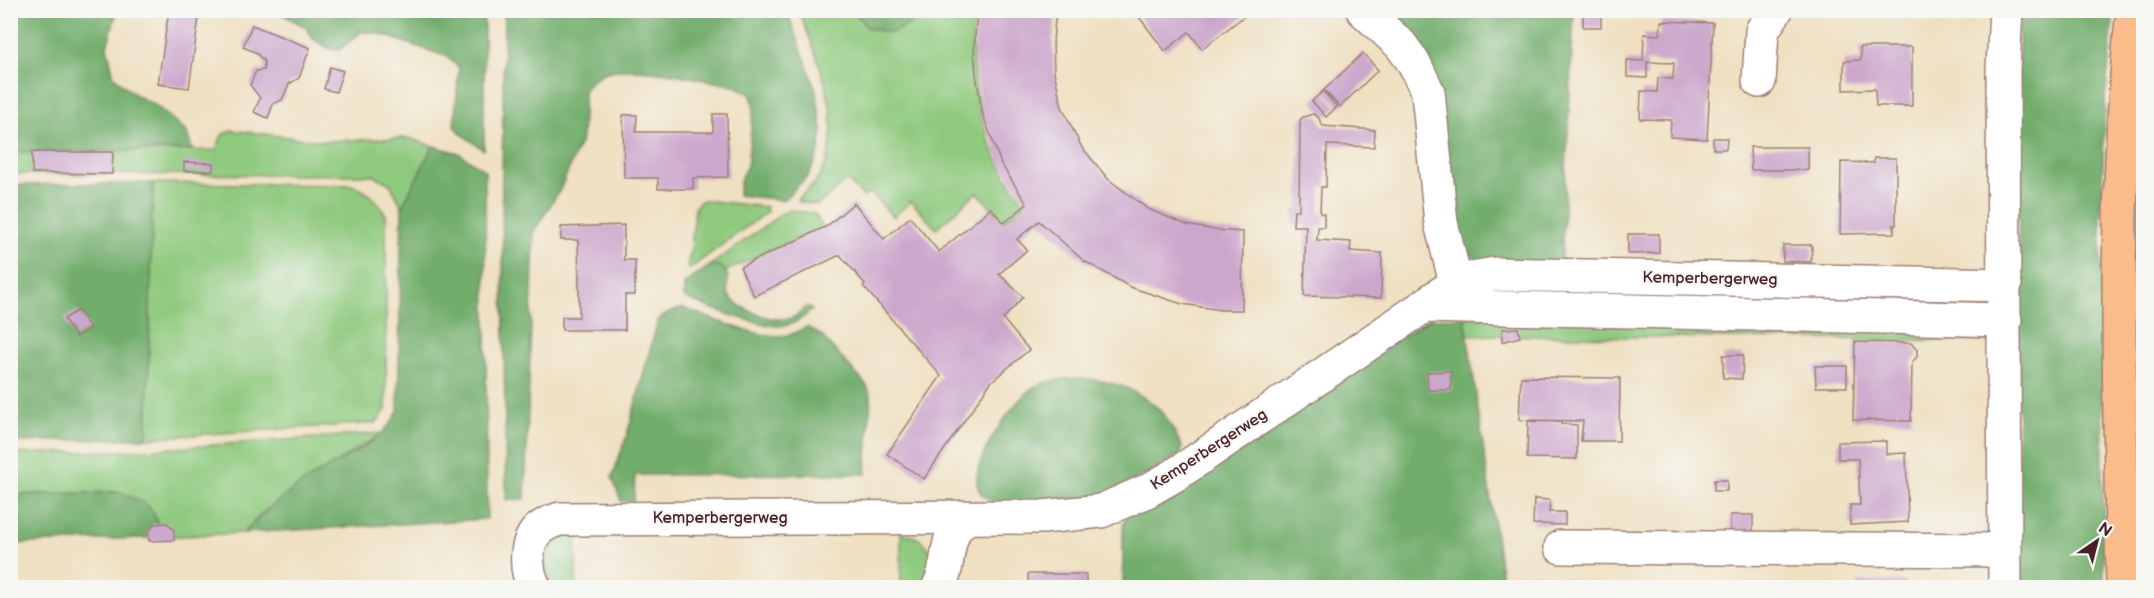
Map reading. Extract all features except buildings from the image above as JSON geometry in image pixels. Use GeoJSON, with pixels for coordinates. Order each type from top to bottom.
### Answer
{"type":"FeatureCollection","features":[{"type":"Feature","properties":{"kind":"main road"},"geometry":{"type":"LineString","coordinates":[[2123,588],[2120,214],[2123,134],[2133,10]]}},
{"type":"Feature","properties":{"kind":"street"},"geometry":{"type":"LineString","coordinates":[[1363,10],[1401,45],[1424,81],[1430,103],[1441,223],[1445,299]]}},
{"type":"Feature","properties":{"kind":"street"},"geometry":{"type":"LineString","coordinates":[[1759,81],[1762,31],[1776,10]]}},
{"type":"Feature","properties":{"kind":"street"},"geometry":{"type":"LineString","coordinates":[[2005,588],[2003,69],[2006,10]]}},
{"type":"Feature","properties":{"kind":"street","name":"Kemperbergerweg"},"geometry":{"type":"LineString","coordinates":[[536,588],[527,564],[529,545],[537,530],[560,519],[966,518],[1072,516],[1101,511],[1175,475],[1445,299],[1474,277],[1494,274],[2005,285]]}},
{"type":"Feature","properties":{"kind":"street","name":"Kemperbergerweg"},"geometry":{"type":"LineString","coordinates":[[1445,299],[2005,320]]}},
{"type":"Feature","properties":{"kind":"street"},"geometry":{"type":"LineString","coordinates":[[938,588],[945,574],[950,543],[956,528],[966,518]]}},
{"type":"Feature","properties":{"kind":"street"},"geometry":{"type":"LineString","coordinates":[[1561,547],[2005,550]]}},
{"type":"Feature","properties":{"kind":"green space"},"geometry":{"type":"Polygon","coordinates":[[[10,11],[117,11],[107,46],[114,77],[137,96],[155,105],[187,132],[192,150],[11,152],[10,11]]]}},
{"type":"Feature","properties":{"kind":"green space"},"geometry":{"type":"Polygon","coordinates":[[[276,11],[484,11],[484,150],[454,126],[459,68],[448,57],[377,33],[361,32],[339,50],[330,49],[313,39],[306,27],[276,11]]]}},
{"type":"Feature","properties":{"kind":"green space"},"geometry":{"type":"Polygon","coordinates":[[[504,11],[787,11],[816,90],[822,130],[819,152],[808,176],[783,200],[738,195],[741,177],[747,166],[754,104],[750,94],[738,87],[672,74],[636,70],[606,72],[584,89],[582,138],[560,190],[534,231],[525,499],[506,500],[502,187],[504,11]]]}},
{"type":"Feature","properties":{"kind":"green space"},"geometry":{"type":"Polygon","coordinates":[[[799,11],[854,11],[867,28],[915,21],[925,11],[974,11],[973,62],[980,112],[997,160],[1025,204],[1004,221],[977,192],[936,229],[911,201],[893,217],[870,192],[864,197],[847,180],[818,205],[799,202],[798,199],[818,179],[827,159],[831,138],[831,117],[822,73],[799,11]]]}},
{"type":"Feature","properties":{"kind":"green space"},"geometry":{"type":"Polygon","coordinates":[[[854,11],[925,11],[915,21],[892,33],[867,28],[854,11]]]}},
{"type":"Feature","properties":{"kind":"green space"},"geometry":{"type":"Polygon","coordinates":[[[1379,11],[1574,11],[1561,267],[1480,262],[1460,246],[1442,151],[1379,11]]]}},
{"type":"Feature","properties":{"kind":"green space"},"geometry":{"type":"Polygon","coordinates":[[[2019,11],[2114,11],[2105,101],[2101,214],[2104,587],[2018,587],[2019,11]]]}},
{"type":"Feature","properties":{"kind":"green space"},"geometry":{"type":"Polygon","coordinates":[[[2143,92],[2144,587],[2141,588],[2138,216],[2143,92]]]}},
{"type":"Feature","properties":{"kind":"green space"},"geometry":{"type":"Polygon","coordinates":[[[231,130],[322,141],[408,138],[433,146],[402,207],[390,184],[373,175],[11,174],[10,152],[216,150],[222,135],[231,130]]]}},
{"type":"Feature","properties":{"kind":"green space"},"geometry":{"type":"Polygon","coordinates":[[[433,146],[459,153],[485,171],[487,519],[244,533],[290,492],[371,442],[391,423],[398,411],[402,207],[433,146]]]}},
{"type":"Feature","properties":{"kind":"green space"},"geometry":{"type":"Polygon","coordinates":[[[153,183],[354,185],[376,201],[386,215],[386,409],[376,423],[147,438],[153,183]]]}},
{"type":"Feature","properties":{"kind":"green space"},"geometry":{"type":"Polygon","coordinates":[[[153,183],[147,438],[17,442],[13,185],[153,183]]]}},
{"type":"Feature","properties":{"kind":"green space"},"geometry":{"type":"Polygon","coordinates":[[[10,185],[13,185],[17,442],[11,442],[10,185]]]}},
{"type":"Feature","properties":{"kind":"green space"},"geometry":{"type":"Polygon","coordinates":[[[704,200],[766,207],[767,212],[689,269],[687,265],[691,251],[695,207],[704,200]]]}},
{"type":"Feature","properties":{"kind":"green space"},"geometry":{"type":"Polygon","coordinates":[[[791,210],[815,214],[822,226],[726,271],[717,265],[711,265],[783,213],[791,210]]]}},
{"type":"Feature","properties":{"kind":"green space"},"geometry":{"type":"Polygon","coordinates":[[[711,265],[724,269],[727,275],[729,296],[749,310],[767,317],[784,319],[795,316],[806,307],[812,310],[795,323],[778,326],[736,317],[684,297],[684,284],[711,265]]]}},
{"type":"Feature","properties":{"kind":"green space"},"geometry":{"type":"Polygon","coordinates":[[[683,308],[735,327],[764,334],[789,335],[807,327],[821,335],[867,386],[871,396],[866,474],[635,475],[634,501],[621,501],[612,477],[627,435],[658,320],[670,312],[683,308]]]}},
{"type":"Feature","properties":{"kind":"green space"},"geometry":{"type":"Polygon","coordinates":[[[1465,317],[1987,332],[1992,341],[1468,335],[1465,317]]]}},
{"type":"Feature","properties":{"kind":"green space"},"geometry":{"type":"Polygon","coordinates":[[[1465,317],[1503,587],[1123,587],[1123,526],[1126,517],[1430,318],[1465,317]]]}},
{"type":"Feature","properties":{"kind":"green space"},"geometry":{"type":"Polygon","coordinates":[[[1080,378],[1115,384],[1146,399],[1169,422],[1182,447],[1181,454],[1128,483],[1085,498],[1052,502],[995,503],[983,495],[977,481],[979,468],[993,437],[1013,408],[1036,386],[1055,380],[1080,378]]]}},
{"type":"Feature","properties":{"kind":"green space"},"geometry":{"type":"Polygon","coordinates":[[[383,433],[308,480],[262,513],[244,533],[161,537],[117,492],[11,495],[10,454],[145,450],[383,433]]]}},
{"type":"Feature","properties":{"kind":"green space"},"geometry":{"type":"Polygon","coordinates":[[[117,492],[137,499],[148,506],[155,517],[161,537],[11,544],[10,495],[117,492]]]}},
{"type":"Feature","properties":{"kind":"green space"},"geometry":{"type":"Polygon","coordinates":[[[566,533],[576,533],[576,587],[560,587],[548,574],[546,566],[548,552],[552,545],[566,533]]]}},
{"type":"Feature","properties":{"kind":"green space"},"geometry":{"type":"Polygon","coordinates":[[[901,533],[922,541],[931,554],[932,562],[926,579],[914,587],[901,588],[901,533]]]}}]}
